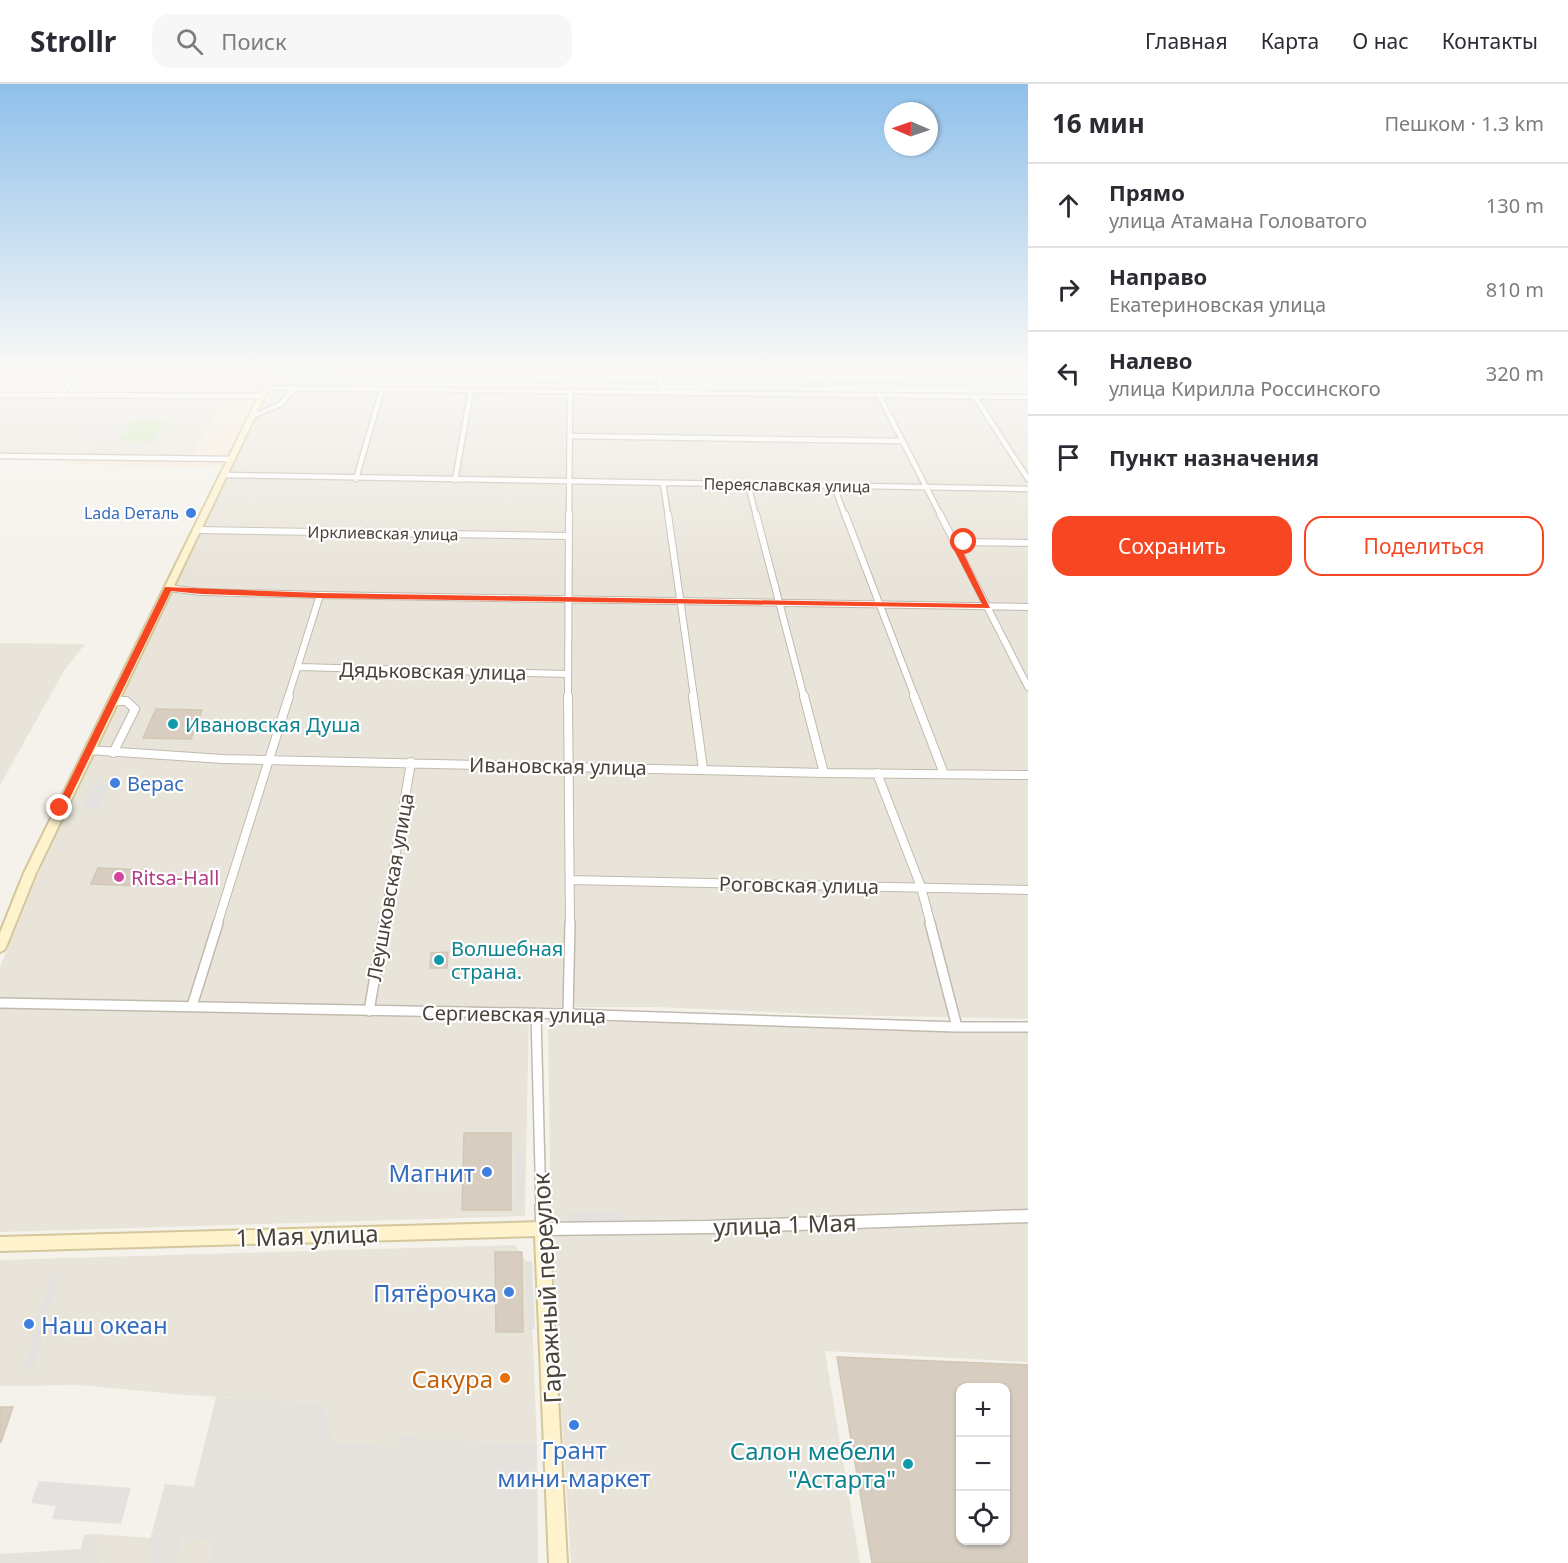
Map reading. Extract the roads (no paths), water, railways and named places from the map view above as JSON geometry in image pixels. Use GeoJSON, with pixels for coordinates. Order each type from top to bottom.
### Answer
{"type":"FeatureCollection","features":[{"type":"Feature","properties":{"kind":"main road"},"geometry":{"type":"LineString","coordinates":[[0,947],[30,873],[241,438]]}},
{"type":"Feature","properties":{"kind":"main road","name":"1 Мая улица"},"geometry":{"type":"LineString","coordinates":[[0,1244],[537,1229]]}},
{"type":"Feature","properties":{"kind":"main road","name":"Гаражный переулок"},"geometry":{"type":"LineString","coordinates":[[537,1229],[547,1334],[558,1563]]}},
{"type":"Feature","properties":{"kind":"street"},"geometry":{"type":"LineString","coordinates":[[356,479],[368,438]]}},
{"type":"Feature","properties":{"kind":"street"},"geometry":{"type":"LineString","coordinates":[[455,480],[462,438]]}},
{"type":"Feature","properties":{"kind":"street"},"geometry":{"type":"LineString","coordinates":[[568,1014],[571,880],[568,766],[570,438]]}},
{"type":"Feature","properties":{"kind":"street"},"geometry":{"type":"LineString","coordinates":[[704,438],[901,441]]}},
{"type":"Feature","properties":{"kind":"street"},"geometry":{"type":"LineString","coordinates":[[900,438],[1027,684]]}},
{"type":"Feature","properties":{"kind":"street"},"geometry":{"type":"LineString","coordinates":[[1002,438],[1028,479]]}},
{"type":"Feature","properties":{"kind":"street"},"geometry":{"type":"LineString","coordinates":[[0,456],[231,459]]}},
{"type":"Feature","properties":{"kind":"street","name":"Переяславская улица"},"geometry":{"type":"LineString","coordinates":[[223,475],[1028,489]]}},
{"type":"Feature","properties":{"kind":"street"},"geometry":{"type":"LineString","coordinates":[[663,483],[703,769]]}},
{"type":"Feature","properties":{"kind":"street"},"geometry":{"type":"LineString","coordinates":[[748,484],[824,773]]}},
{"type":"Feature","properties":{"kind":"street"},"geometry":{"type":"LineString","coordinates":[[834,486],[944,774]]}},
{"type":"Feature","properties":{"kind":"street","name":"Ирклиевская улица"},"geometry":{"type":"LineString","coordinates":[[196,530],[569,536]]}},
{"type":"Feature","properties":{"kind":"street"},"geometry":{"type":"LineString","coordinates":[[954,542],[1028,543]]}},
{"type":"Feature","properties":{"kind":"street"},"geometry":{"type":"LineString","coordinates":[[168,588],[201,592],[320,596],[569,598],[1028,607]]}},
{"type":"Feature","properties":{"kind":"street"},"geometry":{"type":"LineString","coordinates":[[192,1006],[320,596]]}},
{"type":"Feature","properties":{"kind":"street","name":"Дядьковская улица"},"geometry":{"type":"LineString","coordinates":[[298,667],[568,674]]}},
{"type":"Feature","properties":{"kind":"street"},"geometry":{"type":"LineString","coordinates":[[113,701],[126,701],[135,709],[113,753]]}},
{"type":"Feature","properties":{"kind":"street","name":"Ивановская улица"},"geometry":{"type":"LineString","coordinates":[[89,750],[268,759],[824,773],[1028,775]]}},
{"type":"Feature","properties":{"kind":"street","name":"Леушковская улица"},"geometry":{"type":"LineString","coordinates":[[369,1011],[411,762]]}},
{"type":"Feature","properties":{"kind":"street"},"geometry":{"type":"LineString","coordinates":[[877,773],[921,887],[957,1027]]}},
{"type":"Feature","properties":{"kind":"street","name":"Роговская улица"},"geometry":{"type":"LineString","coordinates":[[571,880],[1028,890]]}},
{"type":"Feature","properties":{"kind":"street","name":"Сергиевская улица"},"geometry":{"type":"LineString","coordinates":[[0,1003],[568,1014],[957,1027],[1028,1027]]}},
{"type":"Feature","properties":{"kind":"street","name":"Гаражный переулок"},"geometry":{"type":"LineString","coordinates":[[536,1014],[537,1229]]}},
{"type":"Feature","properties":{"kind":"street","name":"улица 1 Мая"},"geometry":{"type":"LineString","coordinates":[[537,1229],[708,1227],[1028,1216]]}},
{"type":"Feature","properties":{"kind":"place","name":"Lada Dеталь"},"geometry":{"type":"Point","coordinates":[191,513]}},
{"type":"Feature","properties":{"kind":"place","name":"Ивановская Душа"},"geometry":{"type":"Point","coordinates":[173,724]}},
{"type":"Feature","properties":{"kind":"place","name":"Верас"},"geometry":{"type":"Point","coordinates":[115,783]}},
{"type":"Feature","properties":{"kind":"place","name":"Ritsa-Hall"},"geometry":{"type":"Point","coordinates":[119,877]}},
{"type":"Feature","properties":{"kind":"place","name":"Волшебная страна."},"geometry":{"type":"Point","coordinates":[439,960]}},
{"type":"Feature","properties":{"kind":"place","name":"Магнит"},"geometry":{"type":"Point","coordinates":[487,1172]}},
{"type":"Feature","properties":{"kind":"place","name":"Пятёрочка"},"geometry":{"type":"Point","coordinates":[509,1292]}},
{"type":"Feature","properties":{"kind":"place","name":"Наш океан"},"geometry":{"type":"Point","coordinates":[29,1324]}},
{"type":"Feature","properties":{"kind":"place","name":"Сакура"},"geometry":{"type":"Point","coordinates":[505,1378]}},
{"type":"Feature","properties":{"kind":"place","name":"Грант мини-маркет"},"geometry":{"type":"Point","coordinates":[574,1425]}},
{"type":"Feature","properties":{"kind":"place","name":"Салон мебели \"Астарта\""},"geometry":{"type":"Point","coordinates":[908,1464]}}]}
